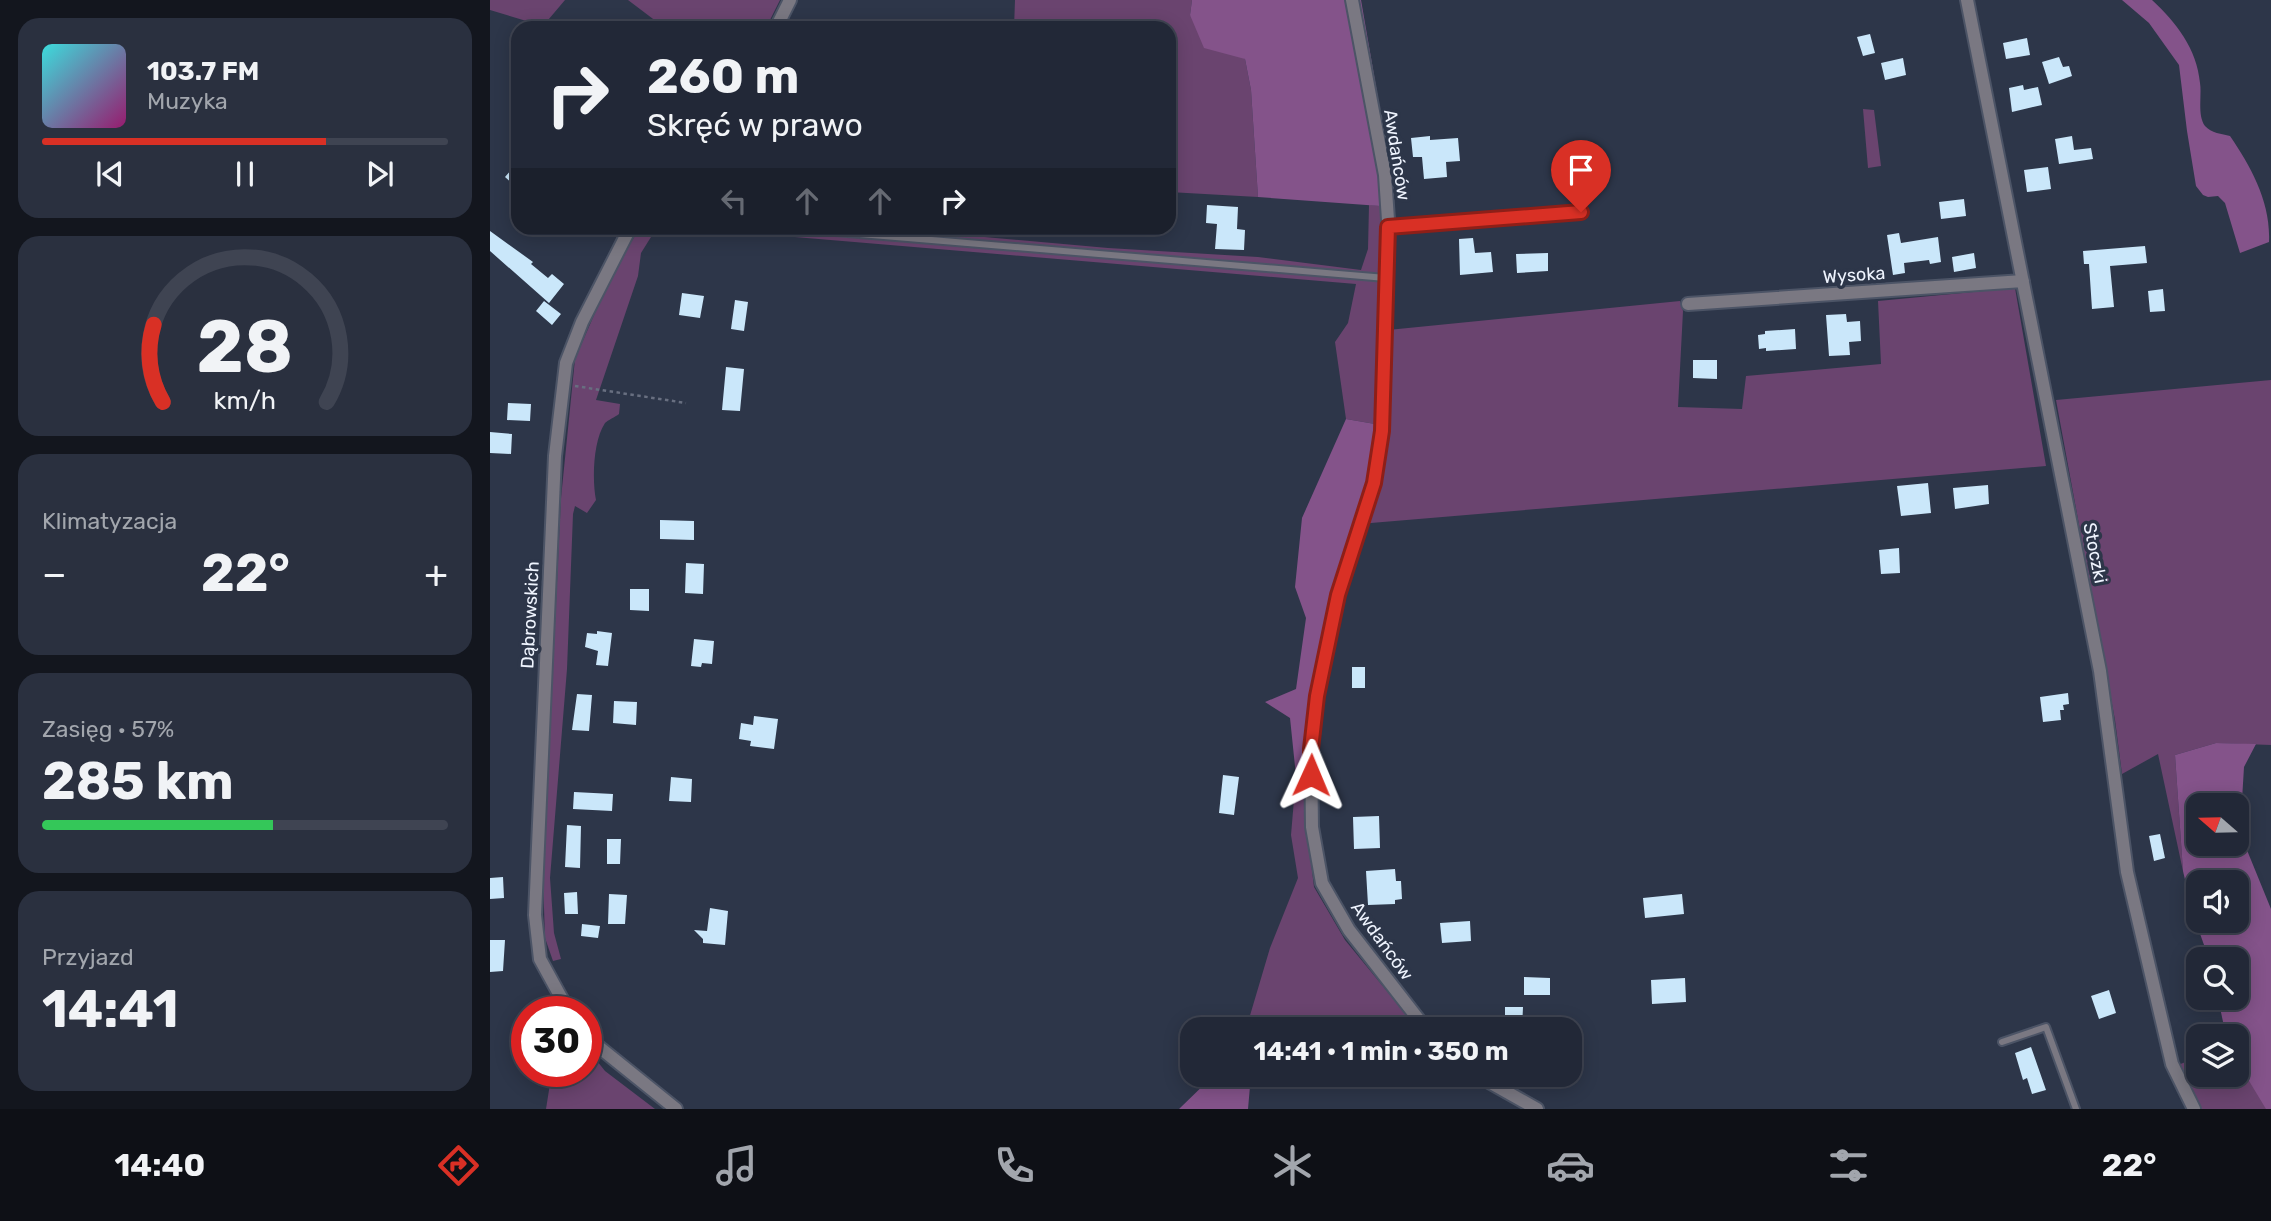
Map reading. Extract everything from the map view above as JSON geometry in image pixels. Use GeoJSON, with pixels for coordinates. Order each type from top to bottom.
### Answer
{"type":"FeatureCollection","features":[{"type":"Feature","properties":{"kind":"street"},"geometry":{"type":"LineString","coordinates":[[780,21],[790,0]]}},
{"type":"Feature","properties":{"kind":"street","name":"Awdańców"},"geometry":{"type":"LineString","coordinates":[[1352,0],[1385,175],[1388,227],[1382,431],[1374,483],[1338,595],[1317,696],[1311,749],[1312,827],[1322,883],[1349,930],[1417,1017]]}},
{"type":"Feature","properties":{"kind":"street","name":"Stoczki"},"geometry":{"type":"LineString","coordinates":[[1967,0],[2100,671],[2127,872],[2172,1064],[2194,1109]]}},
{"type":"Feature","properties":{"kind":"street","name":"Dąbrowskich"},"geometry":{"type":"LineString","coordinates":[[560,996],[540,959],[535,915],[555,456],[566,363],[582,322],[626,235]]}},
{"type":"Feature","properties":{"kind":"street","name":"Wysoka"},"geometry":{"type":"LineString","coordinates":[[1688,304],[2023,281]]}},
{"type":"Feature","properties":{"kind":"street"},"geometry":{"type":"LineString","coordinates":[[602,1049],[676,1109]]}},
{"type":"Feature","properties":{"kind":"street"},"geometry":{"type":"LineString","coordinates":[[1498,1087],[1537,1109]]}},
{"type":"Feature","properties":{"kind":"lane"},"geometry":{"type":"LineString","coordinates":[[1388,227],[1581,212]]}},
{"type":"Feature","properties":{"kind":"lane"},"geometry":{"type":"LineString","coordinates":[[872,235],[1386,278]]}},
{"type":"Feature","properties":{"kind":"lane"},"geometry":{"type":"LineString","coordinates":[[2002,1042],[2046,1027],[2077,1109]]}},
{"type":"Feature","properties":{"kind":"path"},"geometry":{"type":"LineString","coordinates":[[563,384],[686,403]]}},
{"type":"Feature","properties":{"kind":"shaded area"},"geometry":{"type":"Polygon","coordinates":[[[490,0],[565,0],[547,21],[526,21],[490,10],[490,0]]]}},
{"type":"Feature","properties":{"kind":"shaded area"},"geometry":{"type":"Polygon","coordinates":[[[628,0],[780,0],[770,21],[656,21],[628,0]]]}},
{"type":"Feature","properties":{"kind":"shaded area"},"geometry":{"type":"Polygon","coordinates":[[[1015,0],[1192,0],[1190,15],[1245,59],[1251,90],[1258,197],[1176,192],[1176,21],[1014,21],[1015,0]]]}},
{"type":"Feature","properties":{"kind":"shaded area"},"geometry":{"type":"Polygon","coordinates":[[[1192,0],[1361,0],[1394,207],[1258,197],[1251,90],[1245,59],[1204,48],[1190,15],[1192,0]]]}},
{"type":"Feature","properties":{"kind":"shaded area"},"geometry":{"type":"Polygon","coordinates":[[[2122,0],[2152,0],[2184,37],[2198,71],[2200,111],[2205,126],[2230,136],[2245,160],[2263,199],[2269,242],[2240,253],[2225,203],[2218,196],[2203,195],[2196,186],[2179,65],[2149,23],[2122,0]]]}},
{"type":"Feature","properties":{"kind":"shaded area"},"geometry":{"type":"Polygon","coordinates":[[[1863,109],[1874,110],[1881,166],[1868,168],[1863,109]]]}},
{"type":"Feature","properties":{"kind":"shaded area"},"geometry":{"type":"Polygon","coordinates":[[[1369,205],[1394,207],[1388,330],[1680,301],[1683,311],[1678,407],[1742,409],[1746,376],[1881,364],[1878,301],[2015,288],[2046,466],[1359,524],[1375,424],[1346,419],[1335,342],[1348,323],[1356,284],[772,235],[962,235],[1108,248],[1258,257],[1361,270],[1368,249],[1369,205]]]}},
{"type":"Feature","properties":{"kind":"shaded area"},"geometry":{"type":"Polygon","coordinates":[[[636,235],[652,235],[641,253],[638,276],[596,400],[620,404],[619,414],[605,423],[598,440],[594,472],[596,500],[587,513],[575,506],[573,514],[567,669],[550,878],[554,933],[561,959],[553,961],[545,938],[543,878],[561,498],[575,359],[614,269],[636,235]]]}},
{"type":"Feature","properties":{"kind":"shaded area"},"geometry":{"type":"Polygon","coordinates":[[[2271,380],[2271,745],[2216,743],[2175,755],[2183,871],[2158,754],[2122,774],[2115,720],[2056,400],[2271,380]]]}},
{"type":"Feature","properties":{"kind":"shaded area"},"geometry":{"type":"Polygon","coordinates":[[[1346,419],[1375,424],[1363,513],[1312,713],[1305,779],[1296,776],[1290,718],[1265,702],[1296,689],[1306,618],[1295,587],[1302,518],[1346,419]]]}},
{"type":"Feature","properties":{"kind":"shaded area"},"geometry":{"type":"Polygon","coordinates":[[[2216,743],[2256,744],[2244,767],[2242,793],[2186,793],[2186,856],[2249,855],[2271,909],[2271,1109],[2266,1109],[2249,1081],[2249,1024],[2223,1024],[2221,1010],[2249,1010],[2249,947],[2205,947],[2200,933],[2249,933],[2249,870],[2186,870],[2186,884],[2175,755],[2216,743]]]}},
{"type":"Feature","properties":{"kind":"shaded area"},"geometry":{"type":"Polygon","coordinates":[[[1296,776],[1305,779],[1314,887],[1345,940],[1408,1017],[1250,1017],[1270,948],[1298,878],[1291,835],[1296,776]]]}},
{"type":"Feature","properties":{"kind":"shaded area"},"geometry":{"type":"Polygon","coordinates":[[[2186,1062],[2186,1080],[2178,1065],[2186,1062]]]}},
{"type":"Feature","properties":{"kind":"shaded area"},"geometry":{"type":"Polygon","coordinates":[[[602,1067],[655,1109],[546,1109],[549,1087],[602,1087],[602,1067]]]}},
{"type":"Feature","properties":{"kind":"shaded area"},"geometry":{"type":"Polygon","coordinates":[[[2249,1079],[2267,1109],[2201,1109],[2190,1087],[2249,1087],[2249,1079]]]}},
{"type":"Feature","properties":{"kind":"shaded area"},"geometry":{"type":"Polygon","coordinates":[[[1202,1087],[1250,1087],[1248,1109],[1179,1109],[1202,1087]]]}},
{"type":"Feature","properties":{"kind":"building"},"geometry":{"type":"Polygon","coordinates":[[[1870,34],[1875,53],[1863,56],[1857,37],[1870,34]]]}},
{"type":"Feature","properties":{"kind":"building"},"geometry":{"type":"Polygon","coordinates":[[[2027,38],[2030,55],[2006,59],[2003,43],[2027,38]]]}},
{"type":"Feature","properties":{"kind":"building"},"geometry":{"type":"Polygon","coordinates":[[[2059,57],[2063,67],[2069,66],[2072,76],[2049,84],[2042,62],[2059,57]]]}},
{"type":"Feature","properties":{"kind":"building"},"geometry":{"type":"Polygon","coordinates":[[[1903,58],[1906,75],[1885,80],[1881,63],[1903,58]]]}},
{"type":"Feature","properties":{"kind":"building"},"geometry":{"type":"Polygon","coordinates":[[[2023,85],[2024,90],[2038,87],[2042,105],[2012,112],[2009,88],[2023,85]]]}},
{"type":"Feature","properties":{"kind":"building"},"geometry":{"type":"Polygon","coordinates":[[[1430,136],[1430,140],[1458,138],[1460,161],[1446,162],[1447,177],[1424,179],[1422,157],[1413,157],[1411,138],[1430,136]]]}},
{"type":"Feature","properties":{"kind":"building"},"geometry":{"type":"Polygon","coordinates":[[[2072,136],[2074,150],[2091,148],[2093,159],[2059,164],[2055,139],[2072,136]]]}},
{"type":"Feature","properties":{"kind":"building"},"geometry":{"type":"Polygon","coordinates":[[[2048,167],[2051,189],[2027,192],[2024,170],[2048,167]]]}},
{"type":"Feature","properties":{"kind":"building"},"geometry":{"type":"Polygon","coordinates":[[[511,170],[511,183],[505,177],[511,170]]]}},
{"type":"Feature","properties":{"kind":"building"},"geometry":{"type":"Polygon","coordinates":[[[1964,199],[1966,216],[1941,219],[1939,202],[1964,199]]]}},
{"type":"Feature","properties":{"kind":"building"},"geometry":{"type":"Polygon","coordinates":[[[1207,205],[1238,207],[1237,229],[1245,230],[1244,250],[1215,249],[1217,224],[1206,223],[1207,205]]]}},
{"type":"Feature","properties":{"kind":"building"},"geometry":{"type":"Polygon","coordinates":[[[490,231],[533,262],[531,264],[548,278],[552,274],[564,284],[549,303],[490,251],[490,231]]]}},
{"type":"Feature","properties":{"kind":"building"},"geometry":{"type":"Polygon","coordinates":[[[1899,233],[1901,243],[1938,237],[1941,262],[1930,264],[1929,260],[1904,263],[1905,273],[1893,275],[1887,235],[1899,233]]]}},
{"type":"Feature","properties":{"kind":"building"},"geometry":{"type":"Polygon","coordinates":[[[1473,238],[1475,253],[1491,252],[1493,272],[1460,275],[1459,239],[1473,238]]]}},
{"type":"Feature","properties":{"kind":"building"},"geometry":{"type":"Polygon","coordinates":[[[2145,246],[2147,263],[2110,266],[2114,307],[2092,309],[2089,264],[2084,264],[2083,251],[2145,246]]]}},
{"type":"Feature","properties":{"kind":"building"},"geometry":{"type":"Polygon","coordinates":[[[1548,253],[1548,271],[1517,273],[1516,254],[1548,253]]]}},
{"type":"Feature","properties":{"kind":"building"},"geometry":{"type":"Polygon","coordinates":[[[1974,253],[1976,268],[1954,272],[1952,257],[1974,253]]]}},
{"type":"Feature","properties":{"kind":"building"},"geometry":{"type":"Polygon","coordinates":[[[2163,289],[2165,311],[2150,312],[2148,291],[2163,289]]]}},
{"type":"Feature","properties":{"kind":"building"},"geometry":{"type":"Polygon","coordinates":[[[682,293],[704,296],[700,318],[679,315],[682,293]]]}},
{"type":"Feature","properties":{"kind":"building"},"geometry":{"type":"Polygon","coordinates":[[[735,300],[748,302],[744,331],[731,329],[735,300]]]}},
{"type":"Feature","properties":{"kind":"building"},"geometry":{"type":"Polygon","coordinates":[[[544,301],[561,314],[552,325],[536,311],[544,301]]]}},
{"type":"Feature","properties":{"kind":"building"},"geometry":{"type":"Polygon","coordinates":[[[1846,314],[1847,322],[1860,321],[1861,341],[1849,342],[1850,355],[1829,356],[1826,315],[1846,314]]]}},
{"type":"Feature","properties":{"kind":"building"},"geometry":{"type":"Polygon","coordinates":[[[1795,329],[1796,349],[1759,349],[1758,335],[1765,334],[1765,331],[1795,329]]]}},
{"type":"Feature","properties":{"kind":"building"},"geometry":{"type":"Polygon","coordinates":[[[1693,360],[1717,360],[1717,379],[1693,378],[1693,360]]]}},
{"type":"Feature","properties":{"kind":"building"},"geometry":{"type":"Polygon","coordinates":[[[726,367],[744,369],[740,411],[722,410],[726,367]]]}},
{"type":"Feature","properties":{"kind":"building"},"geometry":{"type":"Polygon","coordinates":[[[508,403],[531,404],[530,421],[507,420],[508,403]]]}},
{"type":"Feature","properties":{"kind":"building"},"geometry":{"type":"Polygon","coordinates":[[[490,432],[512,434],[511,454],[490,453],[490,432]]]}},
{"type":"Feature","properties":{"kind":"building"},"geometry":{"type":"Polygon","coordinates":[[[1928,483],[1931,513],[1901,516],[1897,486],[1928,483]]]}},
{"type":"Feature","properties":{"kind":"building"},"geometry":{"type":"Polygon","coordinates":[[[1988,485],[1989,504],[1955,509],[1953,488],[1988,485]]]}},
{"type":"Feature","properties":{"kind":"building"},"geometry":{"type":"Polygon","coordinates":[[[660,520],[694,521],[694,540],[660,539],[660,520]]]}},
{"type":"Feature","properties":{"kind":"building"},"geometry":{"type":"Polygon","coordinates":[[[1899,548],[1900,573],[1881,574],[1879,550],[1899,548]]]}},
{"type":"Feature","properties":{"kind":"building"},"geometry":{"type":"Polygon","coordinates":[[[686,563],[704,564],[703,594],[685,593],[686,563]]]}},
{"type":"Feature","properties":{"kind":"building"},"geometry":{"type":"Polygon","coordinates":[[[630,589],[649,589],[649,611],[630,610],[630,589]]]}},
{"type":"Feature","properties":{"kind":"building"},"geometry":{"type":"Polygon","coordinates":[[[597,631],[612,633],[608,666],[596,665],[598,651],[585,647],[587,633],[597,634],[597,631]]]}},
{"type":"Feature","properties":{"kind":"building"},"geometry":{"type":"Polygon","coordinates":[[[694,639],[714,641],[712,664],[691,666],[694,639]]]}},
{"type":"Feature","properties":{"kind":"building"},"geometry":{"type":"Polygon","coordinates":[[[1352,667],[1365,667],[1365,688],[1352,688],[1352,667]]]}},
{"type":"Feature","properties":{"kind":"building"},"geometry":{"type":"Polygon","coordinates":[[[2068,693],[2069,704],[2063,705],[2064,710],[2060,710],[2061,720],[2043,722],[2040,697],[2068,693]]]}},
{"type":"Feature","properties":{"kind":"building"},"geometry":{"type":"Polygon","coordinates":[[[577,694],[592,695],[589,731],[572,730],[577,694]]]}},
{"type":"Feature","properties":{"kind":"building"},"geometry":{"type":"Polygon","coordinates":[[[614,701],[637,702],[636,725],[613,723],[614,701]]]}},
{"type":"Feature","properties":{"kind":"building"},"geometry":{"type":"Polygon","coordinates":[[[754,716],[778,719],[774,749],[750,746],[751,741],[739,739],[741,723],[753,725],[754,716]]]}},
{"type":"Feature","properties":{"kind":"building"},"geometry":{"type":"Polygon","coordinates":[[[1223,775],[1239,777],[1234,815],[1219,813],[1223,775]]]}},
{"type":"Feature","properties":{"kind":"building"},"geometry":{"type":"Polygon","coordinates":[[[671,777],[692,779],[691,802],[669,801],[671,777]]]}},
{"type":"Feature","properties":{"kind":"building"},"geometry":{"type":"Polygon","coordinates":[[[574,792],[613,794],[612,811],[573,809],[574,792]]]}},
{"type":"Feature","properties":{"kind":"building"},"geometry":{"type":"Polygon","coordinates":[[[1379,816],[1380,848],[1354,849],[1353,817],[1379,816]]]}},
{"type":"Feature","properties":{"kind":"building"},"geometry":{"type":"Polygon","coordinates":[[[567,825],[581,826],[580,868],[565,867],[567,825]]]}},
{"type":"Feature","properties":{"kind":"building"},"geometry":{"type":"Polygon","coordinates":[[[2160,834],[2165,858],[2154,861],[2149,836],[2160,834]]]}},
{"type":"Feature","properties":{"kind":"building"},"geometry":{"type":"Polygon","coordinates":[[[607,839],[621,839],[620,864],[607,864],[607,839]]]}},
{"type":"Feature","properties":{"kind":"building"},"geometry":{"type":"Polygon","coordinates":[[[1395,869],[1396,881],[1401,881],[1402,899],[1395,900],[1395,904],[1368,905],[1366,871],[1395,869]]]}},
{"type":"Feature","properties":{"kind":"building"},"geometry":{"type":"Polygon","coordinates":[[[503,877],[504,898],[490,899],[490,878],[503,877]]]}},
{"type":"Feature","properties":{"kind":"building"},"geometry":{"type":"Polygon","coordinates":[[[577,892],[578,914],[565,914],[564,893],[577,892]]]}},
{"type":"Feature","properties":{"kind":"building"},"geometry":{"type":"Polygon","coordinates":[[[609,894],[627,895],[625,924],[608,924],[609,894]]]}},
{"type":"Feature","properties":{"kind":"building"},"geometry":{"type":"Polygon","coordinates":[[[1682,894],[1684,914],[1645,918],[1643,898],[1682,894]]]}},
{"type":"Feature","properties":{"kind":"building"},"geometry":{"type":"Polygon","coordinates":[[[710,908],[728,911],[725,945],[703,943],[703,939],[694,930],[707,931],[710,908]]]}},
{"type":"Feature","properties":{"kind":"building"},"geometry":{"type":"Polygon","coordinates":[[[1470,921],[1471,941],[1442,943],[1440,923],[1470,921]]]}},
{"type":"Feature","properties":{"kind":"building"},"geometry":{"type":"Polygon","coordinates":[[[582,924],[600,926],[598,938],[581,936],[582,924]]]}},
{"type":"Feature","properties":{"kind":"building"},"geometry":{"type":"Polygon","coordinates":[[[490,940],[505,940],[503,971],[490,972],[490,940]]]}},
{"type":"Feature","properties":{"kind":"building"},"geometry":{"type":"Polygon","coordinates":[[[1524,977],[1550,978],[1550,995],[1524,995],[1524,977]]]}},
{"type":"Feature","properties":{"kind":"building"},"geometry":{"type":"Polygon","coordinates":[[[1685,978],[1686,1002],[1652,1004],[1651,980],[1685,978]]]}},
{"type":"Feature","properties":{"kind":"building"},"geometry":{"type":"Polygon","coordinates":[[[2109,990],[2116,1013],[2099,1019],[2091,996],[2109,990]]]}},
{"type":"Feature","properties":{"kind":"building"},"geometry":{"type":"Polygon","coordinates":[[[1505,1007],[1523,1007],[1523,1017],[1505,1017],[1505,1007]]]}},
{"type":"Feature","properties":{"kind":"building"},"geometry":{"type":"Polygon","coordinates":[[[2031,1047],[2046,1090],[2032,1094],[2027,1078],[2023,1080],[2015,1053],[2031,1047]]]}},
{"type":"Feature","properties":{"kind":"route"},"geometry":{"type":"LineString","coordinates":[[1311,775],[1317,696],[1338,595],[1374,483],[1382,431],[1388,227],[1581,212]]}}]}
